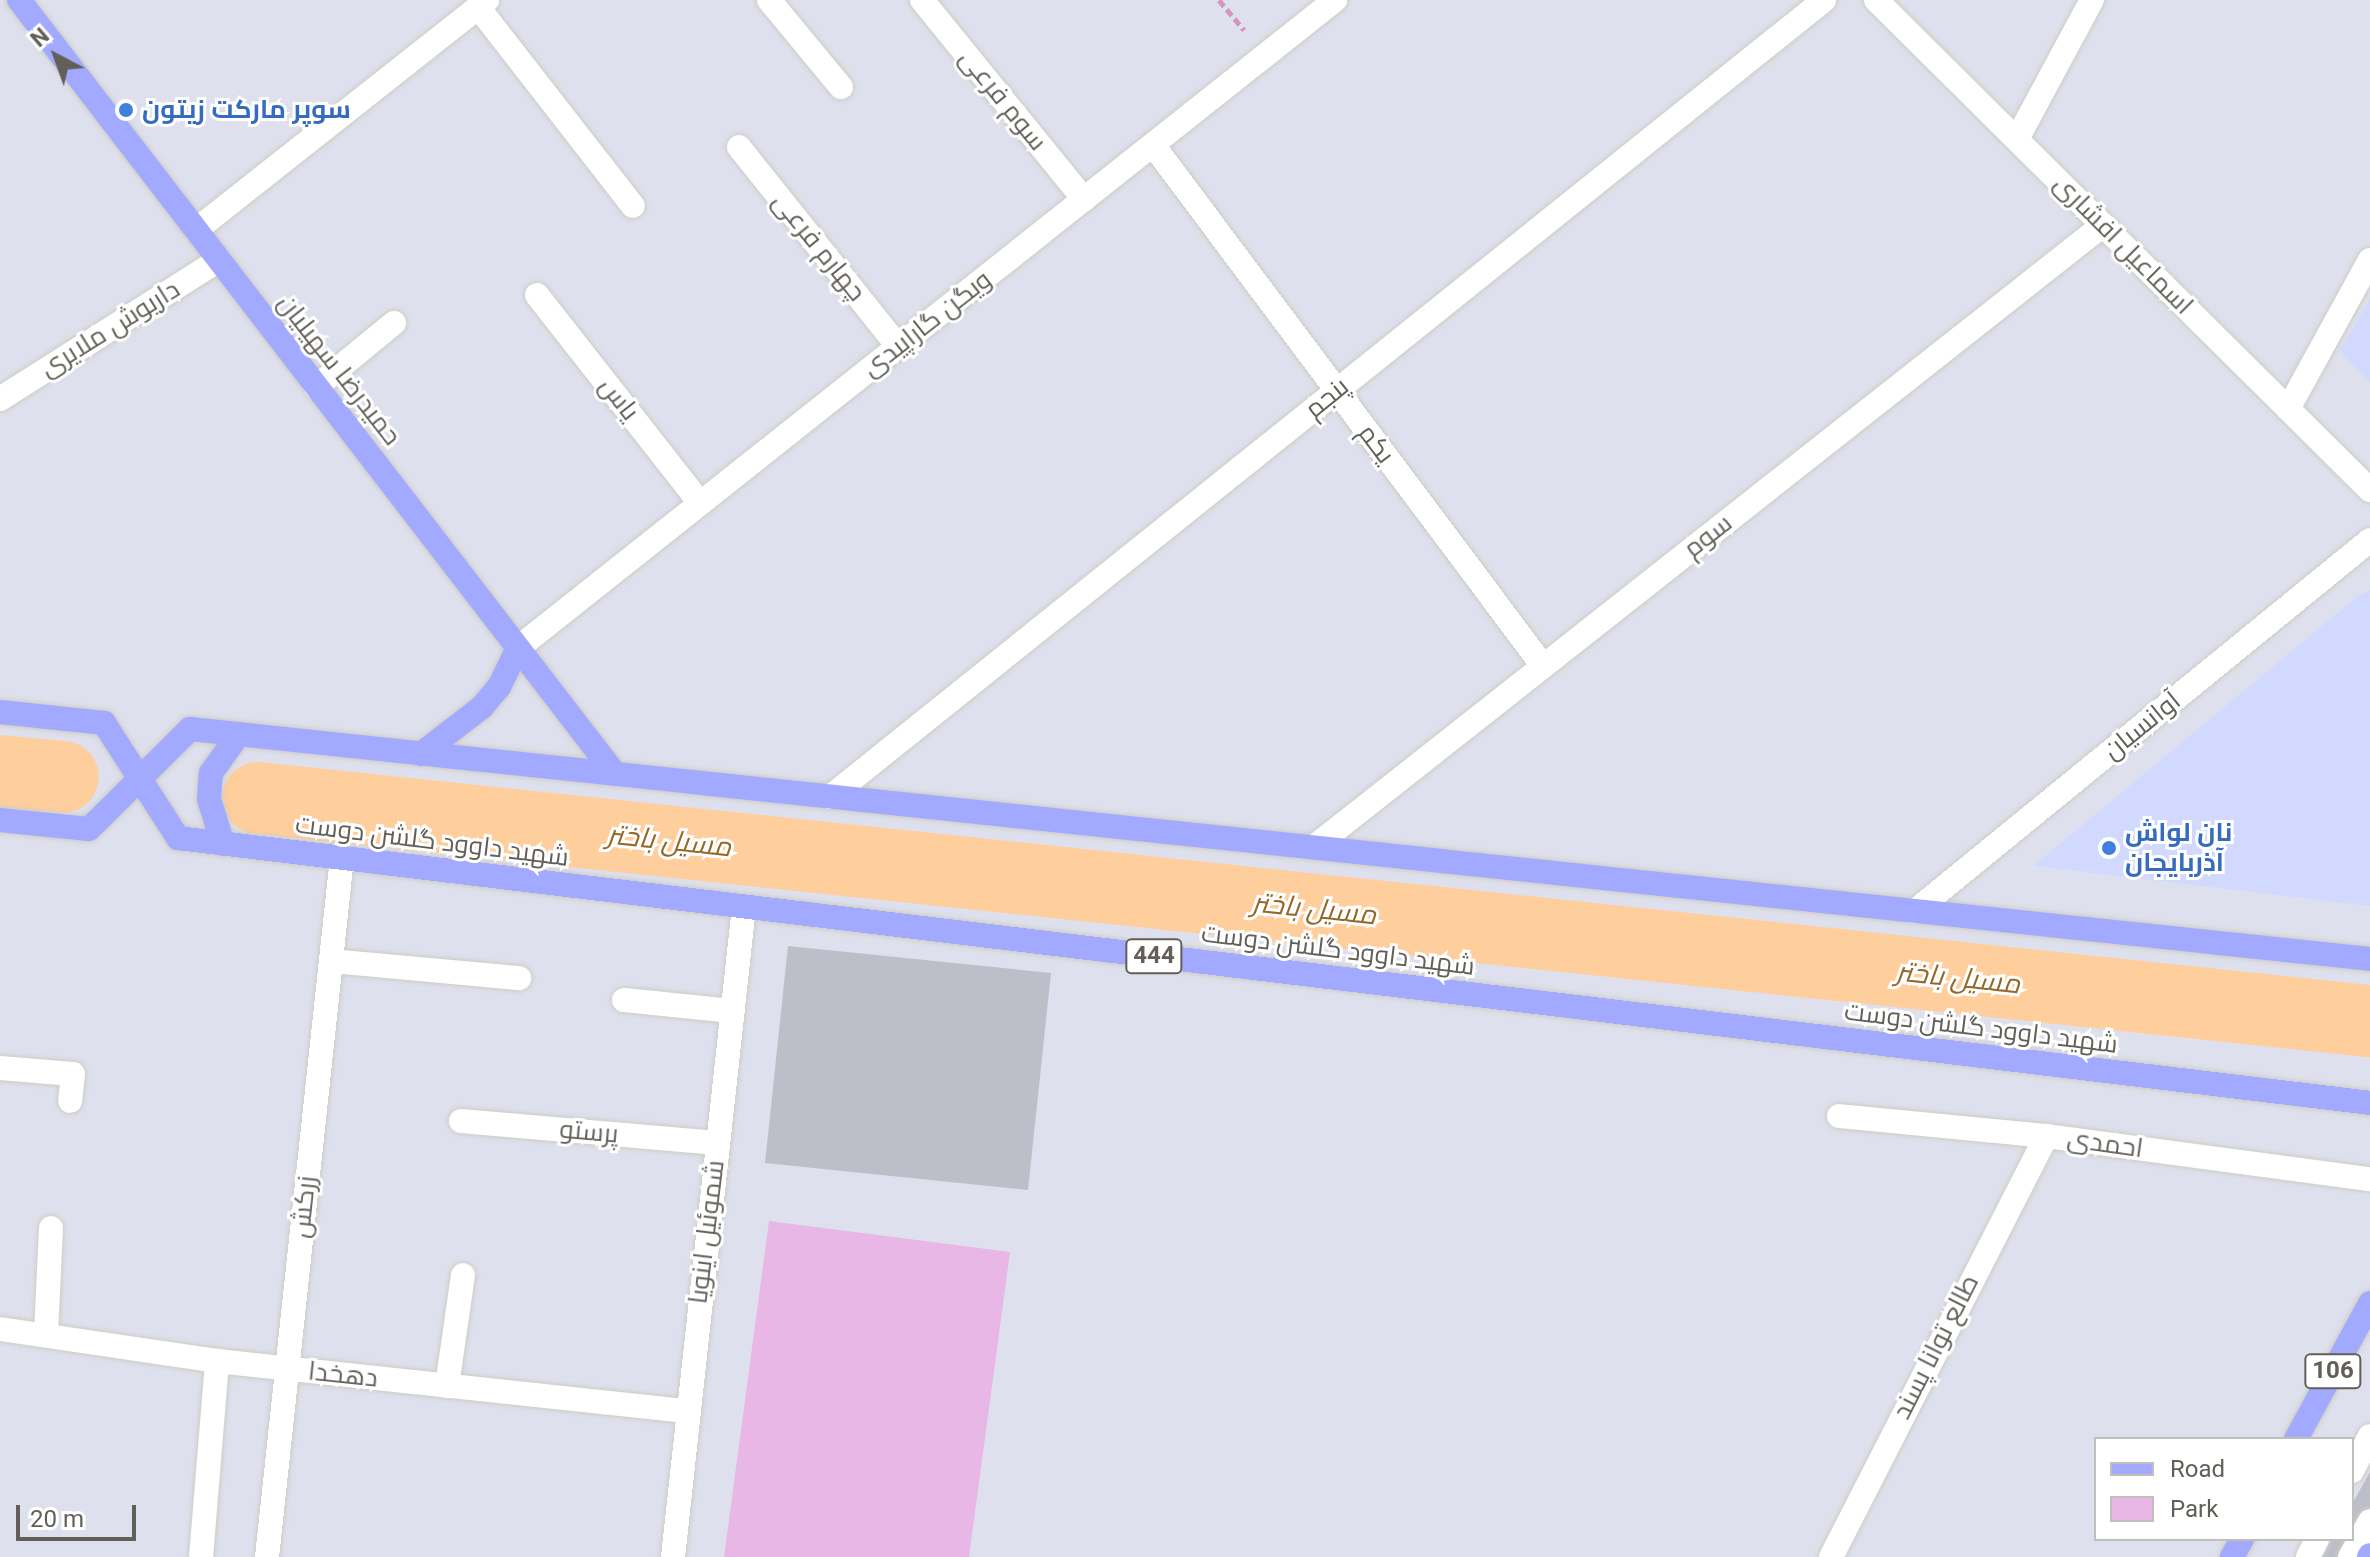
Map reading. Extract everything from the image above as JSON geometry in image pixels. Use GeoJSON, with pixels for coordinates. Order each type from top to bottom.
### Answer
{"type":"FeatureCollection","features":[{"type":"Feature","properties":{"kind":"main road","name":"حمیدرضا سهیلیان"},"geometry":{"type":"LineString","coordinates":[[19,0],[615,774]]}},
{"type":"Feature","properties":{"kind":"main road"},"geometry":{"type":"LineString","coordinates":[[421,754],[482,707],[518,648]]}},
{"type":"Feature","properties":{"kind":"main road","name":"شهید داوود گلشن دوست"},"geometry":{"type":"LineString","coordinates":[[0,712],[104,723],[178,838],[2370,1103]]}},
{"type":"Feature","properties":{"kind":"main road"},"geometry":{"type":"LineString","coordinates":[[0,820],[89,829],[190,729],[2370,959]]}},
{"type":"Feature","properties":{"kind":"main road"},"geometry":{"type":"LineString","coordinates":[[223,844],[209,799],[211,773],[239,734]]}},
{"type":"Feature","properties":{"kind":"main road","name":"106"},"geometry":{"type":"LineString","coordinates":[[2297,1437],[2370,1303]]}},
{"type":"Feature","properties":{"kind":"street"},"geometry":{"type":"LineString","coordinates":[[769,0],[841,87]]}},
{"type":"Feature","properties":{"kind":"street","name":"سوم فرعی"},"geometry":{"type":"LineString","coordinates":[[922,0],[1084,199]]}},
{"type":"Feature","properties":{"kind":"street","name":"ویگن گاراپیدی"},"geometry":{"type":"LineString","coordinates":[[518,648],[1335,0]]}},
{"type":"Feature","properties":{"kind":"street","name":"پنجم"},"geometry":{"type":"LineString","coordinates":[[830,797],[1824,0]]}},
{"type":"Feature","properties":{"kind":"street","name":"اسماعیل افشاری"},"geometry":{"type":"LineString","coordinates":[[1876,0],[2370,490]]}},
{"type":"Feature","properties":{"kind":"street"},"geometry":{"type":"LineString","coordinates":[[2017,139],[2092,0]]}},
{"type":"Feature","properties":{"kind":"street"},"geometry":{"type":"LineString","coordinates":[[196,230],[482,4],[633,206]]}},
{"type":"Feature","properties":{"kind":"street","name":"یکم"},"geometry":{"type":"LineString","coordinates":[[1153,145],[1543,666]]}},
{"type":"Feature","properties":{"kind":"street","name":"چهارم فرعی"},"geometry":{"type":"LineString","coordinates":[[739,147],[898,346]]}},
{"type":"Feature","properties":{"kind":"street","name":"سوم"},"geometry":{"type":"LineString","coordinates":[[1314,847],[2103,225]]}},
{"type":"Feature","properties":{"kind":"street","name":"داریوش ملایری"},"geometry":{"type":"LineString","coordinates":[[0,399],[219,260]]}},
{"type":"Feature","properties":{"kind":"street"},"geometry":{"type":"LineString","coordinates":[[2288,409],[2370,260]]}},
{"type":"Feature","properties":{"kind":"street","name":"یاس"},"geometry":{"type":"LineString","coordinates":[[537,295],[700,503]]}},
{"type":"Feature","properties":{"kind":"street"},"geometry":{"type":"LineString","coordinates":[[316,387],[394,323]]}},
{"type":"Feature","properties":{"kind":"street","name":"آوانسیان"},"geometry":{"type":"LineString","coordinates":[[1915,911],[2370,540]]}},
{"type":"Feature","properties":{"kind":"street","name":"زرکش"},"geometry":{"type":"LineString","coordinates":[[267,1557],[342,858]]}},
{"type":"Feature","properties":{"kind":"street","name":"شموئیل اینویا"},"geometry":{"type":"LineString","coordinates":[[673,1557],[686,1411],[744,907]]}},
{"type":"Feature","properties":{"kind":"street"},"geometry":{"type":"LineString","coordinates":[[331,961],[519,978]]}},
{"type":"Feature","properties":{"kind":"street"},"geometry":{"type":"LineString","coordinates":[[624,1000],[732,1011]]}},
{"type":"Feature","properties":{"kind":"street"},"geometry":{"type":"LineString","coordinates":[[0,1068],[73,1074],[70,1101]]}},
{"type":"Feature","properties":{"kind":"street","name":"احمدی"},"geometry":{"type":"LineString","coordinates":[[1839,1116],[2046,1136],[2370,1179]]}},
{"type":"Feature","properties":{"kind":"street","name":"پرستو"},"geometry":{"type":"LineString","coordinates":[[461,1121],[717,1143]]}},
{"type":"Feature","properties":{"kind":"street","name":"طالع توانا پسند"},"geometry":{"type":"LineString","coordinates":[[1831,1557],[2046,1136]]}},
{"type":"Feature","properties":{"kind":"street"},"geometry":{"type":"LineString","coordinates":[[46,1334],[51,1228]]}},
{"type":"Feature","properties":{"kind":"street"},"geometry":{"type":"LineString","coordinates":[[447,1386],[463,1275]]}},
{"type":"Feature","properties":{"kind":"street","name":"دهخدا"},"geometry":{"type":"LineString","coordinates":[[0,1329],[217,1361],[686,1411]]}},
{"type":"Feature","properties":{"kind":"street"},"geometry":{"type":"LineString","coordinates":[[201,1557],[217,1361]]}},
{"type":"Feature","properties":{"kind":"street"},"geometry":{"type":"LineString","coordinates":[[2354,1467],[2370,1436]]}},
{"type":"Feature","properties":{"kind":"street"},"geometry":{"type":"LineString","coordinates":[[2350,1557],[2370,1521]]}},
{"type":"Feature","properties":{"kind":"shaded area"},"geometry":{"type":"Polygon","coordinates":[[[2370,299],[2370,382],[2340,351],[2370,299]]]}},
{"type":"Feature","properties":{"kind":"shaded area"},"geometry":{"type":"Polygon","coordinates":[[[2370,590],[2370,906],[2033,866],[2358,596],[2370,590]]]}},
{"type":"Feature","properties":{"kind":"green space"},"geometry":{"type":"Polygon","coordinates":[[[769,1221],[1010,1252],[969,1557],[724,1557],[769,1221]]]}},
{"type":"Feature","properties":{"kind":"building"},"geometry":{"type":"Polygon","coordinates":[[[788,946],[1051,973],[1028,1190],[765,1163],[788,946]]]}},
{"type":"Feature","properties":{"kind":"building"},"geometry":{"type":"Polygon","coordinates":[[[2370,1472],[2370,1508],[2354,1537],[2354,1500],[2370,1472]]]}},
{"type":"Feature","properties":{"kind":"building"},"geometry":{"type":"Polygon","coordinates":[[[2331,1541],[2352,1541],[2343,1557],[2322,1557],[2331,1541]]]}},
{"type":"Feature","properties":{"kind":"waterway","name":"مسیل باختر"},"geometry":{"type":"LineString","coordinates":[[0,771],[63,777]]}},
{"type":"Feature","properties":{"kind":"waterway","name":"مسیل باختر"},"geometry":{"type":"LineString","coordinates":[[258,798],[2370,1021]]}},
{"type":"Feature","properties":{"kind":"place","name":"سوپر مارکت زیتون"},"geometry":{"type":"Point","coordinates":[126,110]}},
{"type":"Feature","properties":{"kind":"place","name":"نان لواش آذربایجان"},"geometry":{"type":"Point","coordinates":[2109,848]}}]}
